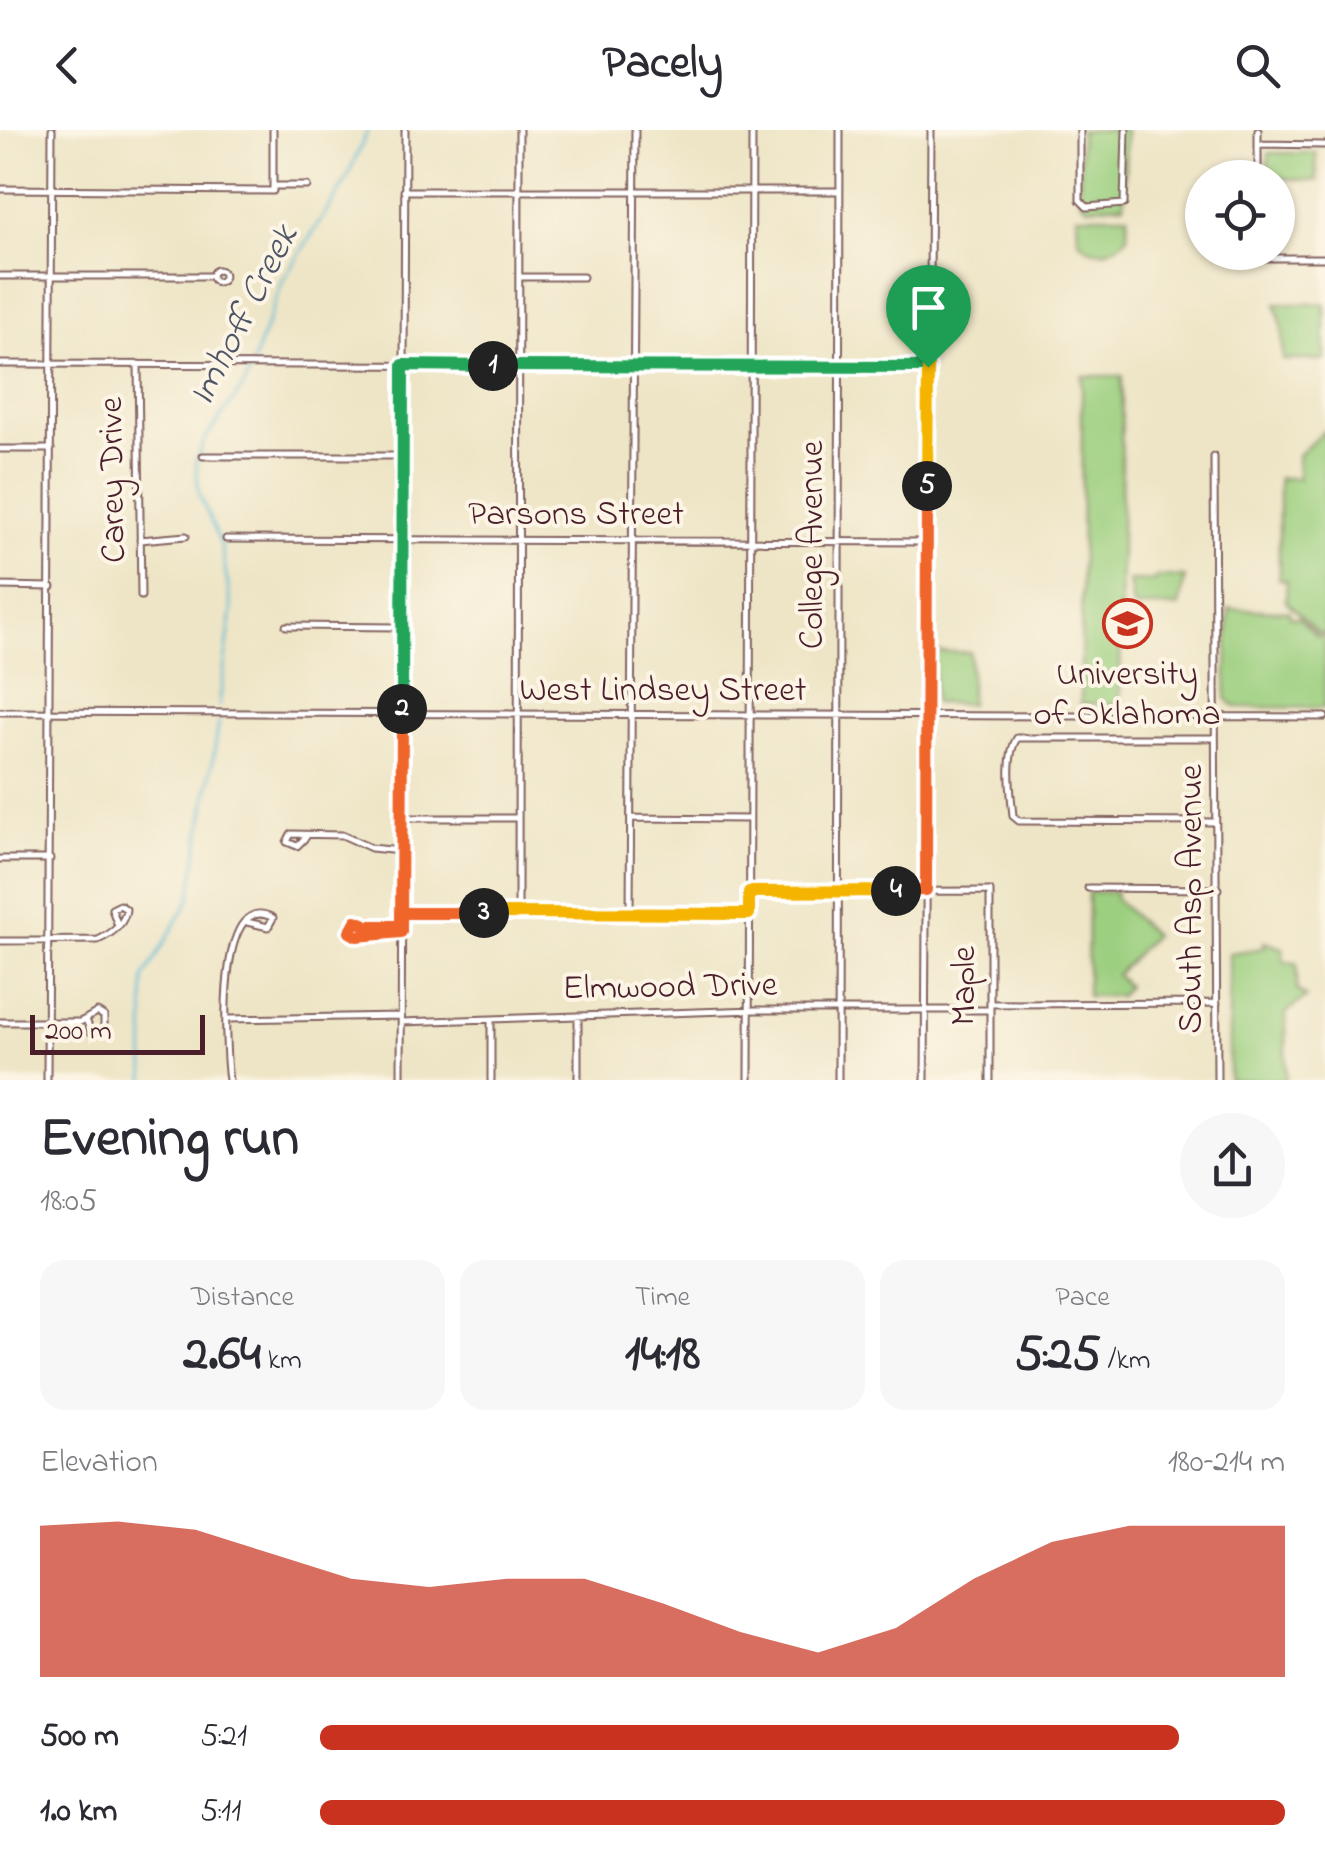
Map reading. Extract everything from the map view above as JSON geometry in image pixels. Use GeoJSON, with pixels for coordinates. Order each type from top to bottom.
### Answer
{"type":"FeatureCollection","features":[{"type":"Feature","properties":{"kind":"street"},"geometry":{"type":"LineString","coordinates":[[46,1080],[52,130]]}},
{"type":"Feature","properties":{"kind":"street"},"geometry":{"type":"LineString","coordinates":[[273,130],[273,189]]}},
{"type":"Feature","properties":{"kind":"street"},"geometry":{"type":"LineString","coordinates":[[401,1080],[405,130]]}},
{"type":"Feature","properties":{"kind":"street"},"geometry":{"type":"LineString","coordinates":[[518,913],[519,130]]}},
{"type":"Feature","properties":{"kind":"street"},"geometry":{"type":"LineString","coordinates":[[630,914],[635,130]]}},
{"type":"Feature","properties":{"kind":"street"},"geometry":{"type":"LineString","coordinates":[[749,1080],[752,130]]}},
{"type":"Feature","properties":{"kind":"street","name":"College Avenue"},"geometry":{"type":"LineString","coordinates":[[838,1080],[840,130]]}},
{"type":"Feature","properties":{"kind":"street"},"geometry":{"type":"LineString","coordinates":[[926,1080],[931,130]]}},
{"type":"Feature","properties":{"kind":"street"},"geometry":{"type":"LineString","coordinates":[[1080,130],[1080,200],[1087,207],[1124,204],[1126,130]]}},
{"type":"Feature","properties":{"kind":"street"},"geometry":{"type":"LineString","coordinates":[[1258,130],[1258,160]]}},
{"type":"Feature","properties":{"kind":"street"},"geometry":{"type":"LineString","coordinates":[[1258,144],[1325,145]]}},
{"type":"Feature","properties":{"kind":"street"},"geometry":{"type":"LineString","coordinates":[[0,189],[307,186]]}},
{"type":"Feature","properties":{"kind":"street"},"geometry":{"type":"LineString","coordinates":[[404,190],[840,191]]}},
{"type":"Feature","properties":{"kind":"street"},"geometry":{"type":"LineString","coordinates":[[1295,256],[1325,258]]}},
{"type":"Feature","properties":{"kind":"street"},"geometry":{"type":"LineString","coordinates":[[0,276],[212,276]]}},
{"type":"Feature","properties":{"kind":"street"},"geometry":{"type":"LineString","coordinates":[[518,277],[583,277]]}},
{"type":"Feature","properties":{"kind":"street"},"geometry":{"type":"LineString","coordinates":[[0,364],[928,367]]}},
{"type":"Feature","properties":{"kind":"street","name":"Carey Drive"},"geometry":{"type":"LineString","coordinates":[[138,364],[140,596]]}},
{"type":"Feature","properties":{"kind":"street"},"geometry":{"type":"LineString","coordinates":[[0,449],[52,449]]}},
{"type":"Feature","properties":{"kind":"street"},"geometry":{"type":"LineString","coordinates":[[202,456],[403,456]]}},
{"type":"Feature","properties":{"kind":"street","name":"South Asp Avenue"},"geometry":{"type":"LineString","coordinates":[[1214,457],[1217,1080]]}},
{"type":"Feature","properties":{"kind":"street"},"geometry":{"type":"LineString","coordinates":[[140,540],[186,536]]}},
{"type":"Feature","properties":{"kind":"street","name":"Parsons Street"},"geometry":{"type":"LineString","coordinates":[[226,540],[927,542]]}},
{"type":"Feature","properties":{"kind":"street"},"geometry":{"type":"LineString","coordinates":[[0,586],[52,587]]}},
{"type":"Feature","properties":{"kind":"street"},"geometry":{"type":"LineString","coordinates":[[286,626],[402,628]]}},
{"type":"Feature","properties":{"kind":"street","name":"West Lindsey Street"},"geometry":{"type":"LineString","coordinates":[[0,712],[1325,717]]}},
{"type":"Feature","properties":{"kind":"street"},"geometry":{"type":"LineString","coordinates":[[1215,738],[1017,738],[1012,747],[1012,782],[1013,816],[1019,821],[1216,822]]}},
{"type":"Feature","properties":{"kind":"street"},"geometry":{"type":"LineString","coordinates":[[402,818],[518,818]]}},
{"type":"Feature","properties":{"kind":"street"},"geometry":{"type":"LineString","coordinates":[[631,818],[750,820]]}},
{"type":"Feature","properties":{"kind":"street"},"geometry":{"type":"LineString","coordinates":[[306,837],[342,835],[371,848],[401,851]]}},
{"type":"Feature","properties":{"kind":"street"},"geometry":{"type":"LineString","coordinates":[[0,859],[50,859]]}},
{"type":"Feature","properties":{"kind":"street"},"geometry":{"type":"LineString","coordinates":[[1088,888],[1218,889]]}},
{"type":"Feature","properties":{"kind":"street"},"geometry":{"type":"LineString","coordinates":[[749,892],[926,890]]}},
{"type":"Feature","properties":{"kind":"street","name":"Maple"},"geometry":{"type":"LineString","coordinates":[[926,890],[990,891],[990,1080]]}},
{"type":"Feature","properties":{"kind":"street"},"geometry":{"type":"LineString","coordinates":[[401,913],[749,914]]}},
{"type":"Feature","properties":{"kind":"street"},"geometry":{"type":"LineString","coordinates":[[356,921],[401,929],[357,936],[349,928],[356,921]]}},
{"type":"Feature","properties":{"kind":"street"},"geometry":{"type":"LineString","coordinates":[[229,1080],[230,954],[236,932],[247,922]]}},
{"type":"Feature","properties":{"kind":"street"},"geometry":{"type":"LineString","coordinates":[[0,942],[98,940],[118,926]]}},
{"type":"Feature","properties":{"kind":"street","name":"Elmwood Drive"},"geometry":{"type":"LineString","coordinates":[[228,1020],[491,1019],[1217,1004]]}},
{"type":"Feature","properties":{"kind":"street"},"geometry":{"type":"LineString","coordinates":[[101,1013],[104,1030],[92,1032],[87,1022],[93,1014],[101,1013]]}},
{"type":"Feature","properties":{"kind":"street"},"geometry":{"type":"LineString","coordinates":[[578,1016],[578,1080]]}},
{"type":"Feature","properties":{"kind":"street"},"geometry":{"type":"LineString","coordinates":[[491,1019],[491,1080]]}},
{"type":"Feature","properties":{"kind":"street"},"geometry":{"type":"LineString","coordinates":[[0,1022],[87,1022]]}},
{"type":"Feature","properties":{"kind":"green space"},"geometry":{"type":"Polygon","coordinates":[[[1080,130],[1126,130],[1124,204],[1087,207],[1080,200],[1080,130]]]}},
{"type":"Feature","properties":{"kind":"green space"},"geometry":{"type":"Polygon","coordinates":[[[1268,153],[1316,153],[1317,181],[1295,179],[1295,160],[1268,160],[1268,153]]]}},
{"type":"Feature","properties":{"kind":"green space"},"geometry":{"type":"Polygon","coordinates":[[[1077,215],[1128,215],[1127,237],[1103,251],[1090,249],[1078,239],[1077,215]]]}},
{"type":"Feature","properties":{"kind":"green space"},"geometry":{"type":"Polygon","coordinates":[[[1276,304],[1325,304],[1325,360],[1283,360],[1282,326],[1276,304]]]}},
{"type":"Feature","properties":{"kind":"green space"},"geometry":{"type":"Polygon","coordinates":[[[1082,376],[1122,376],[1120,704],[1081,704],[1082,376]]]}},
{"type":"Feature","properties":{"kind":"green space"},"geometry":{"type":"Polygon","coordinates":[[[1325,430],[1325,633],[1318,633],[1286,601],[1287,580],[1279,579],[1279,478],[1298,478],[1298,455],[1325,430]]]}},
{"type":"Feature","properties":{"kind":"green space"},"geometry":{"type":"Polygon","coordinates":[[[1156,577],[1185,577],[1179,607],[1133,607],[1129,581],[1155,581],[1156,577]]]}},
{"type":"Feature","properties":{"kind":"green space"},"geometry":{"type":"Polygon","coordinates":[[[1229,609],[1289,611],[1290,617],[1299,618],[1317,636],[1325,636],[1325,708],[1236,707],[1226,698],[1229,609]]]}},
{"type":"Feature","properties":{"kind":"green space"},"geometry":{"type":"Polygon","coordinates":[[[934,652],[970,652],[970,704],[934,703],[934,652]]]}},
{"type":"Feature","properties":{"kind":"green space"},"geometry":{"type":"Polygon","coordinates":[[[1088,892],[1115,892],[1116,900],[1154,935],[1116,975],[1127,986],[1120,996],[1087,996],[1088,892]]]}},
{"type":"Feature","properties":{"kind":"green space"},"geometry":{"type":"Polygon","coordinates":[[[1264,942],[1283,948],[1284,962],[1297,963],[1297,990],[1306,997],[1286,1013],[1286,1080],[1229,1080],[1229,953],[1264,948],[1264,942]]]}},
{"type":"Feature","properties":{"kind":"waterway","name":"Imhoff Creek"},"geometry":{"type":"LineString","coordinates":[[219,706],[232,610],[221,545],[199,494],[196,461],[205,439],[245,384],[283,280],[345,182],[368,130]]}},
{"type":"Feature","properties":{"kind":"waterway","name":"Imhoff Creek"},"geometry":{"type":"LineString","coordinates":[[145,1080],[144,978],[190,899],[219,722]]}},
{"type":"Feature","properties":{"kind":"place","name":"University of Oklahoma"},"geometry":{"type":"Point","coordinates":[1127,623]}},
{"type":"Feature","properties":{"kind":"route"},"geometry":{"type":"LineString","coordinates":[[928,367],[403,365],[402,818],[401,913],[401,932],[351,934],[351,923],[356,921],[368,926],[401,926],[401,913],[749,914],[749,892],[926,890],[928,367]]}}]}
